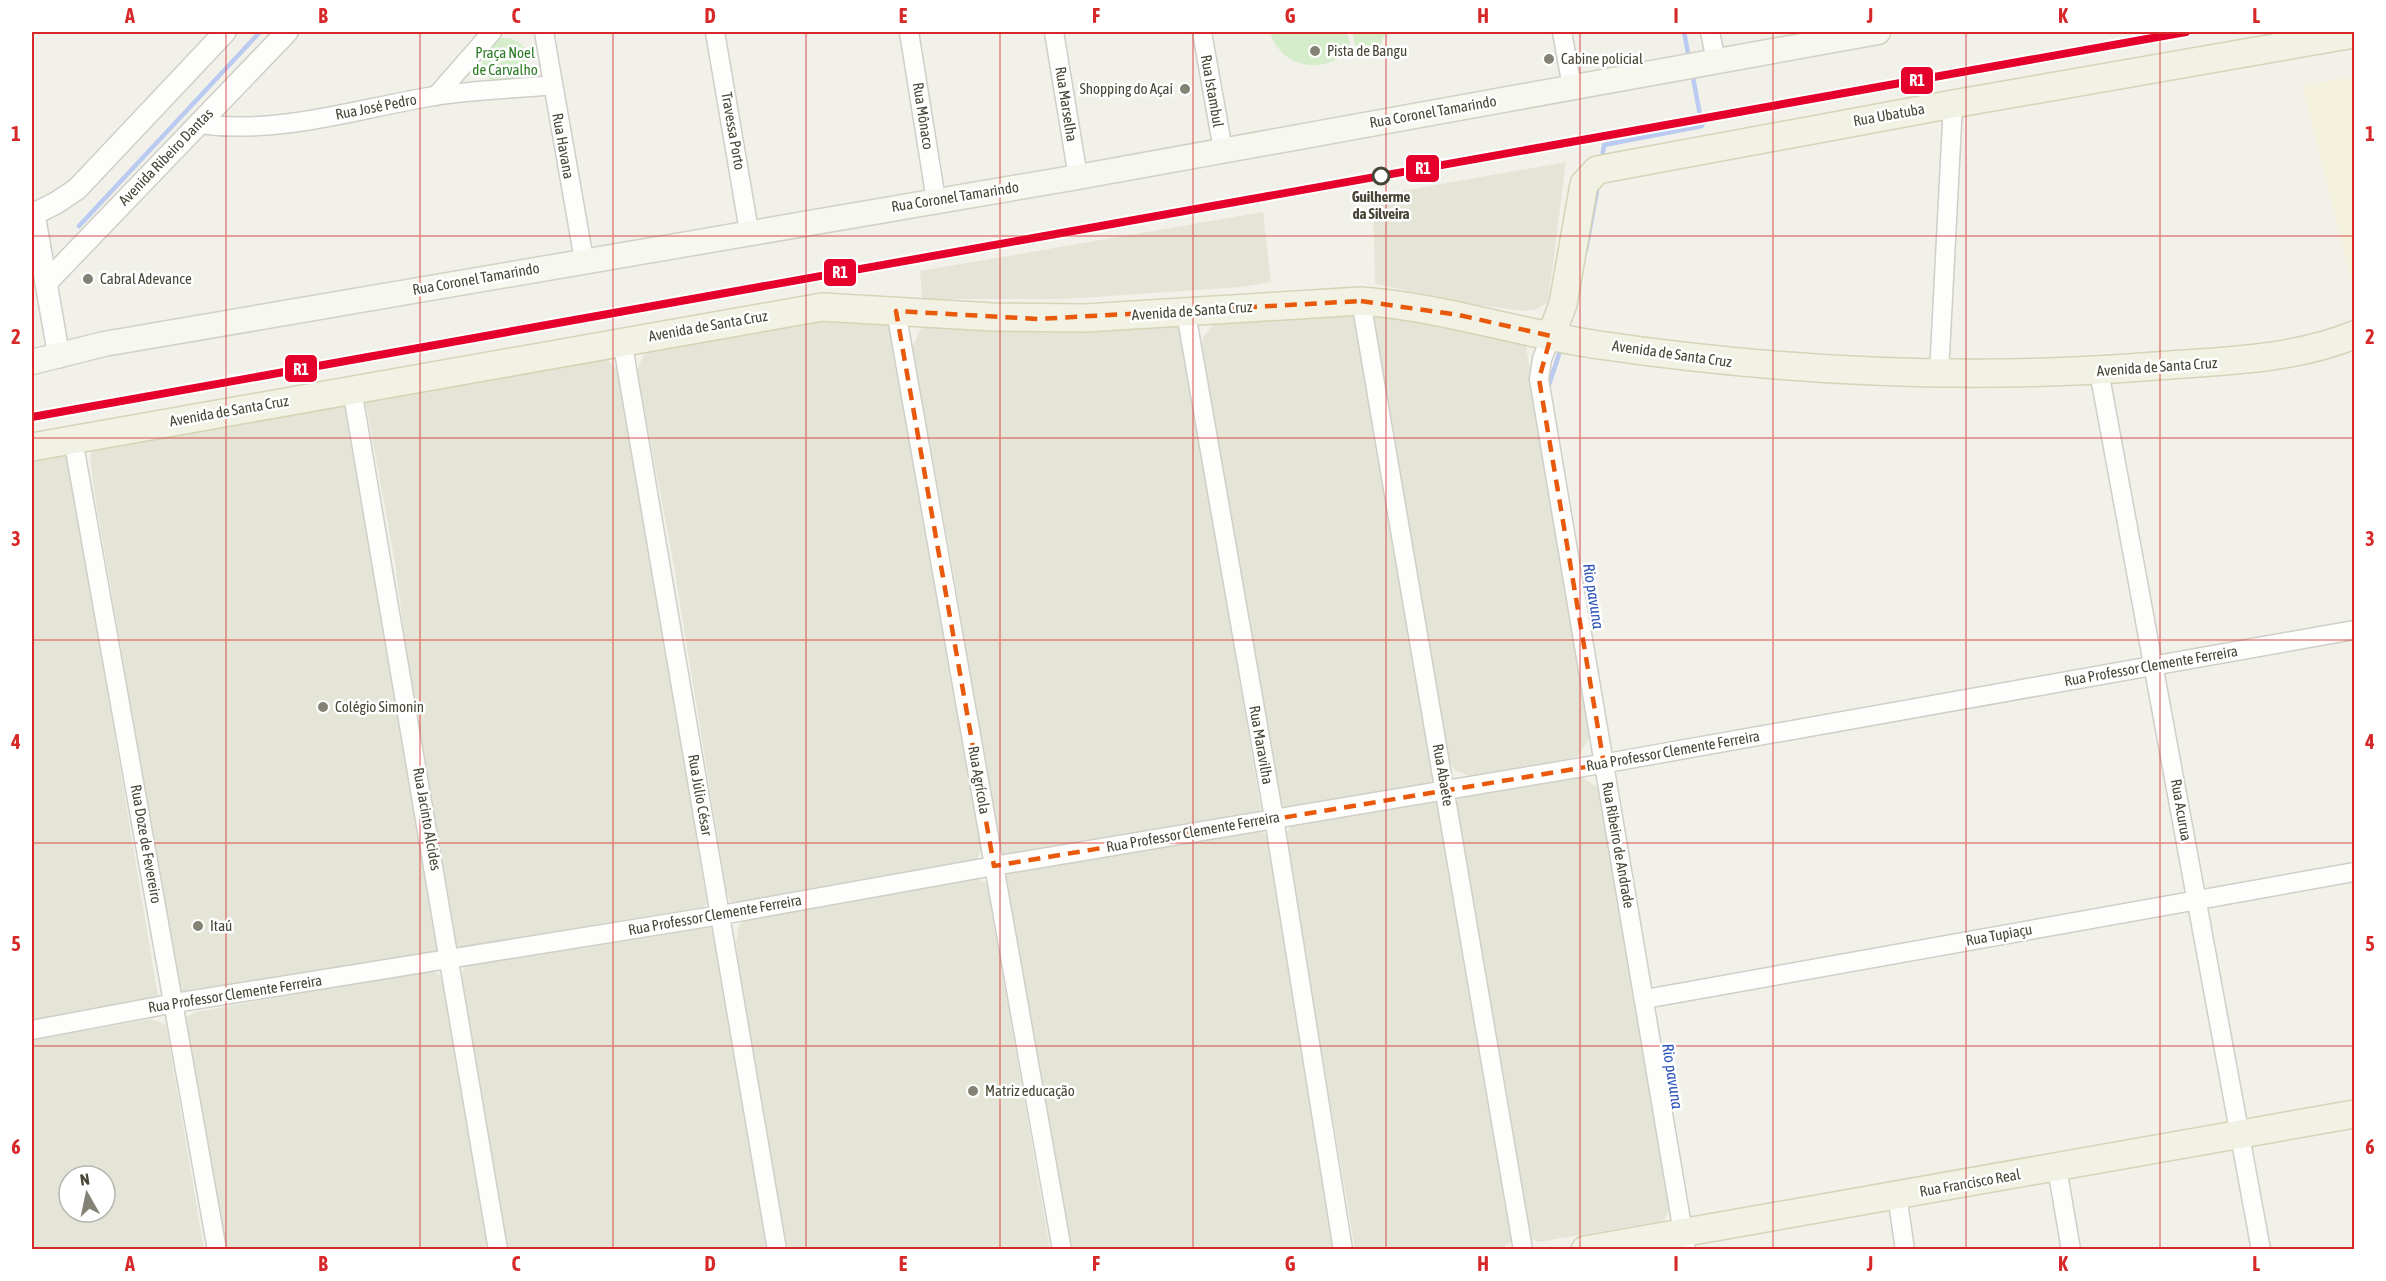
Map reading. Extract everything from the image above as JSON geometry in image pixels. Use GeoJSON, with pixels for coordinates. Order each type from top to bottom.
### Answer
{"type":"FeatureCollection","features":[{"type":"Feature","properties":{"kind":"main road","name":"Rua Coronel Tamarindo"},"geometry":{"type":"LineString","coordinates":[[32,362],[104,344],[749,231],[1078,177],[1864,33]]}},
{"type":"Feature","properties":{"kind":"main road","name":"Rua Ubatuba"},"geometry":{"type":"LineString","coordinates":[[1551,336],[1563,304],[1584,184],[1597,171],[1953,104],[2355,34]]}},
{"type":"Feature","properties":{"kind":"main road","name":"Avenida de Santa Cruz"},"geometry":{"type":"LineString","coordinates":[[32,447],[622,340],[822,307],[1038,319],[1186,313],[1361,301],[1397,304],[1459,315],[1595,344],[1750,365],[1939,374],[2100,371],[2256,358],[2330,345],[2355,334]]}},
{"type":"Feature","properties":{"kind":"main road","name":"Rua Francisco Real"},"geometry":{"type":"LineString","coordinates":[[1586,1250],[1684,1241],[1897,1195],[2355,1114]]}},
{"type":"Feature","properties":{"kind":"street"},"geometry":{"type":"LineString","coordinates":[[59,357],[32,210],[57,203],[77,189],[225,32]]}},
{"type":"Feature","properties":{"kind":"street","name":"Avenida Ribeiro Dantas"},"geometry":{"type":"LineString","coordinates":[[46,283],[287,32]]}},
{"type":"Feature","properties":{"kind":"street"},"geometry":{"type":"LineString","coordinates":[[436,96],[492,32]]}},
{"type":"Feature","properties":{"kind":"street","name":"Rua Havana"},"geometry":{"type":"LineString","coordinates":[[543,32],[584,260]]}},
{"type":"Feature","properties":{"kind":"street","name":"Travessa Porto"},"geometry":{"type":"LineString","coordinates":[[715,32],[749,231]]}},
{"type":"Feature","properties":{"kind":"street","name":"Rua Mônaco"},"geometry":{"type":"LineString","coordinates":[[909,32],[936,200]]}},
{"type":"Feature","properties":{"kind":"street","name":"Rua Marselha"},"geometry":{"type":"LineString","coordinates":[[1054,32],[1078,177]]}},
{"type":"Feature","properties":{"kind":"street","name":"Rua Istambul"},"geometry":{"type":"LineString","coordinates":[[1202,32],[1223,150]]}},
{"type":"Feature","properties":{"kind":"street"},"geometry":{"type":"LineString","coordinates":[[1562,32],[1572,87]]}},
{"type":"Feature","properties":{"kind":"street"},"geometry":{"type":"LineString","coordinates":[[1710,32],[1716,61]]}},
{"type":"Feature","properties":{"kind":"street","name":"Rua José Pedro"},"geometry":{"type":"LineString","coordinates":[[199,124],[228,128],[275,126],[436,96],[553,85]]}},
{"type":"Feature","properties":{"kind":"street"},"geometry":{"type":"LineString","coordinates":[[1939,374],[1953,104]]}},
{"type":"Feature","properties":{"kind":"street","name":"Rua Abaete"},"geometry":{"type":"LineString","coordinates":[[1361,301],[1523,1250]]}},
{"type":"Feature","properties":{"kind":"street","name":"Rua Agrícola"},"geometry":{"type":"LineString","coordinates":[[896,311],[1062,1250]]}},
{"type":"Feature","properties":{"kind":"street","name":"Rua Maravilha"},"geometry":{"type":"LineString","coordinates":[[1186,313],[1274,818],[1342,1250]]}},
{"type":"Feature","properties":{"kind":"street","name":"Rua Ribeiro de Andrade"},"geometry":{"type":"LineString","coordinates":[[1551,336],[1542,359],[1539,379],[1609,763],[1648,999],[1684,1241]]}},
{"type":"Feature","properties":{"kind":"street","name":"Rua Júlio César"},"geometry":{"type":"LineString","coordinates":[[622,340],[777,1250]]}},
{"type":"Feature","properties":{"kind":"street","name":"Rua Acurua"},"geometry":{"type":"LineString","coordinates":[[2100,371],[2261,1250]]}},
{"type":"Feature","properties":{"kind":"street","name":"Rua Jacinto Alcides"},"geometry":{"type":"LineString","coordinates":[[352,389],[451,959],[498,1250]]}},
{"type":"Feature","properties":{"kind":"street","name":"Rua Doze de Fevereiro"},"geometry":{"type":"LineString","coordinates":[[73,439],[217,1250]]}},
{"type":"Feature","properties":{"kind":"street","name":"Rua Professor Clemente Ferreira"},"geometry":{"type":"LineString","coordinates":[[32,1030],[1609,763],[2355,630]]}},
{"type":"Feature","properties":{"kind":"street","name":"Rua Tupiaçu"},"geometry":{"type":"LineString","coordinates":[[1648,999],[2355,872]]}},
{"type":"Feature","properties":{"kind":"street"},"geometry":{"type":"LineString","coordinates":[[2058,1168],[2071,1250]]}},
{"type":"Feature","properties":{"kind":"street"},"geometry":{"type":"LineString","coordinates":[[1897,1195],[1905,1250]]}},
{"type":"Feature","properties":{"kind":"highlighted area"},"geometry":{"type":"Polygon","coordinates":[[[1361,301],[1459,315],[1551,336],[1539,379],[1604,764],[994,866],[896,311],[1038,319],[1361,301]]]}},
{"type":"Feature","properties":{"kind":"shaded area"},"geometry":{"type":"Polygon","coordinates":[[[2354,76],[2354,294],[2302,86],[2354,76]]]}},
{"type":"Feature","properties":{"kind":"shaded area"},"geometry":{"type":"Polygon","coordinates":[[[1566,162],[1548,302],[1537,309],[1524,311],[1478,305],[1375,284],[1373,196],[1566,162]]]}},
{"type":"Feature","properties":{"kind":"shaded area"},"geometry":{"type":"Polygon","coordinates":[[[1263,212],[1271,282],[1241,287],[1066,299],[922,299],[920,271],[1263,212]]]}},
{"type":"Feature","properties":{"kind":"shaded area"},"geometry":{"type":"Polygon","coordinates":[[[1381,311],[1522,341],[1526,346],[1587,717],[1589,739],[1577,757],[1471,777],[1455,770],[1446,757],[1373,325],[1373,315],[1381,311]]]}},
{"type":"Feature","properties":{"kind":"shaded area"},"geometry":{"type":"Polygon","coordinates":[[[1357,313],[1436,775],[1428,785],[1290,808],[1284,807],[1279,800],[1202,344],[1204,336],[1216,320],[1357,313]]]}},
{"type":"Feature","properties":{"kind":"shaded area"},"geometry":{"type":"Polygon","coordinates":[[[786,318],[886,322],[895,339],[928,551],[981,850],[977,860],[735,904],[730,901],[726,889],[674,566],[637,370],[645,352],[786,318]]]}},
{"type":"Feature","properties":{"kind":"shaded area"},"geometry":{"type":"Polygon","coordinates":[[[1172,323],[1179,328],[1183,340],[1261,810],[1258,814],[1005,855],[998,848],[954,575],[912,347],[920,330],[929,324],[1172,323]]]}},
{"type":"Feature","properties":{"kind":"shaded area"},"geometry":{"type":"Polygon","coordinates":[[[607,359],[622,375],[707,904],[700,911],[463,950],[455,945],[407,657],[395,563],[366,404],[368,398],[607,359]]]}},
{"type":"Feature","properties":{"kind":"shaded area"},"geometry":{"type":"Polygon","coordinates":[[[342,403],[349,416],[438,948],[436,953],[180,993],[96,502],[90,459],[92,451],[97,445],[342,403]]]}},
{"type":"Feature","properties":{"kind":"shaded area"},"geometry":{"type":"Polygon","coordinates":[[[59,452],[69,459],[158,997],[156,1002],[32,1026],[32,456],[59,452]]]}},
{"type":"Feature","properties":{"kind":"shaded area"},"geometry":{"type":"Polygon","coordinates":[[[1581,776],[1599,789],[1626,934],[1669,1210],[1664,1220],[1657,1222],[1538,1242],[1530,1238],[1455,807],[1460,795],[1581,776]]]}},
{"type":"Feature","properties":{"kind":"shaded area"},"geometry":{"type":"Polygon","coordinates":[[[1434,800],[1438,803],[1513,1240],[1504,1247],[1493,1250],[1355,1249],[1285,835],[1292,824],[1434,800]]]}},
{"type":"Feature","properties":{"kind":"shaded area"},"geometry":{"type":"Polygon","coordinates":[[[1260,829],[1268,837],[1337,1249],[1069,1249],[1005,881],[1006,875],[1011,871],[1260,829]]]}},
{"type":"Feature","properties":{"kind":"shaded area"},"geometry":{"type":"Polygon","coordinates":[[[975,877],[986,883],[988,890],[1050,1249],[786,1249],[744,1003],[736,943],[739,926],[744,919],[975,877]]]}},
{"type":"Feature","properties":{"kind":"shaded area"},"geometry":{"type":"Polygon","coordinates":[[[705,924],[714,930],[719,955],[767,1249],[508,1249],[462,984],[463,970],[472,964],[705,924]]]}},
{"type":"Feature","properties":{"kind":"shaded area"},"geometry":{"type":"Polygon","coordinates":[[[431,970],[444,978],[489,1249],[223,1249],[184,1026],[186,1017],[196,1012],[431,970]]]}},
{"type":"Feature","properties":{"kind":"shaded area"},"geometry":{"type":"Polygon","coordinates":[[[151,1019],[166,1025],[204,1249],[32,1249],[32,1040],[151,1019]]]}},
{"type":"Feature","properties":{"kind":"green space","name":"Pista de Bangu"},"geometry":{"type":"Polygon","coordinates":[[[1270,32],[1347,32],[1351,48],[1341,57],[1329,63],[1305,64],[1294,61],[1284,54],[1270,32]]]}},
{"type":"Feature","properties":{"kind":"green space"},"geometry":{"type":"Polygon","coordinates":[[[1352,32],[1385,32],[1380,47],[1364,51],[1355,45],[1352,32]]]}},
{"type":"Feature","properties":{"kind":"green space","name":"Praça Noel de Carvalho"},"geometry":{"type":"Polygon","coordinates":[[[505,38],[514,39],[521,45],[527,52],[527,70],[521,77],[514,83],[505,84],[496,83],[489,77],[483,70],[482,61],[483,52],[489,45],[496,39],[505,38]]]}},
{"type":"Feature","properties":{"kind":"waterway"},"geometry":{"type":"LineString","coordinates":[[79,226],[260,32]]}},
{"type":"Feature","properties":{"kind":"waterway","name":"Rio pavuna"},"geometry":{"type":"LineString","coordinates":[[1684,32],[1689,58]]}},
{"type":"Feature","properties":{"kind":"waterway","name":"Rio pavuna"},"geometry":{"type":"LineString","coordinates":[[1602,159],[1604,145],[1702,126],[1692,72]]}},
{"type":"Feature","properties":{"kind":"waterway","name":"Rio pavuna"},"geometry":{"type":"LineString","coordinates":[[1586,250],[1598,185]]}},
{"type":"Feature","properties":{"kind":"waterway"},"geometry":{"type":"LineString","coordinates":[[32,341],[32,347]]}},
{"type":"Feature","properties":{"kind":"waterway","name":"Rio pavuna"},"geometry":{"type":"LineString","coordinates":[[1548,388],[1561,348]]}},
{"type":"Feature","properties":{"kind":"transit line","name":"R1"},"geometry":{"type":"LineString","coordinates":[[32,417],[2186,32]]}},
{"type":"Feature","properties":{"kind":"place","name":"Pista de Bangu"},"geometry":{"type":"Point","coordinates":[1315,51]}},
{"type":"Feature","properties":{"kind":"place","name":"Cabine policial"},"geometry":{"type":"Point","coordinates":[1549,59]}},
{"type":"Feature","properties":{"kind":"place","name":"Shopping do Açaí"},"geometry":{"type":"Point","coordinates":[1185,89]}},
{"type":"Feature","properties":{"kind":"place","name":"Guilherme da Silveira"},"geometry":{"type":"Point","coordinates":[1381,176]}},
{"type":"Feature","properties":{"kind":"place","name":"Cabral Adevance"},"geometry":{"type":"Point","coordinates":[88,279]}},
{"type":"Feature","properties":{"kind":"place","name":"Colégio Simonin"},"geometry":{"type":"Point","coordinates":[323,707]}},
{"type":"Feature","properties":{"kind":"place","name":"Itaú"},"geometry":{"type":"Point","coordinates":[198,926]}},
{"type":"Feature","properties":{"kind":"place","name":"Matriz educação"},"geometry":{"type":"Point","coordinates":[973,1091]}}]}
